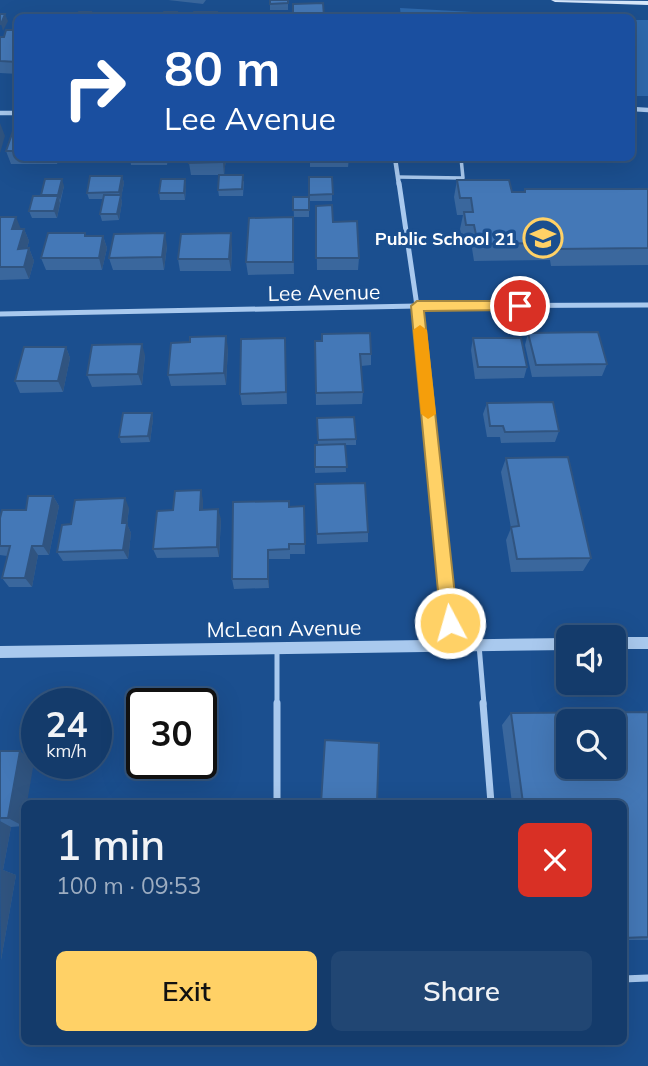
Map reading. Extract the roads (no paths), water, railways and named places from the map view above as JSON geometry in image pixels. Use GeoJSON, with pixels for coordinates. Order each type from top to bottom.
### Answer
{"type":"FeatureCollection","features":[{"type":"Feature","properties":{"kind":"main road"},"geometry":{"type":"LineString","coordinates":[[555,0],[648,3]]}},
{"type":"Feature","properties":{"kind":"street"},"geometry":{"type":"LineString","coordinates":[[396,161],[417,306],[452,646]]}},
{"type":"Feature","properties":{"kind":"street","name":"Lee Avenue"},"geometry":{"type":"LineString","coordinates":[[0,314],[417,306],[648,305]]}},
{"type":"Feature","properties":{"kind":"street"},"geometry":{"type":"LineString","coordinates":[[626,643],[648,643]]}},
{"type":"Feature","properties":{"kind":"street","name":"McLean Avenue"},"geometry":{"type":"LineString","coordinates":[[0,652],[556,644]]}},
{"type":"Feature","properties":{"kind":"lane"},"geometry":{"type":"LineString","coordinates":[[398,177],[463,178],[461,161]]}},
{"type":"Feature","properties":{"kind":"lane"},"geometry":{"type":"LineString","coordinates":[[479,645],[491,800]]}},
{"type":"Feature","properties":{"kind":"lane"},"geometry":{"type":"LineString","coordinates":[[277,649],[277,800]]}},
{"type":"Feature","properties":{"kind":"lane"},"geometry":{"type":"LineString","coordinates":[[627,979],[648,978]]}},
{"type":"Feature","properties":{"kind":"place","name":"Public School 21"},"geometry":{"type":"Point","coordinates":[543,238]}}]}
